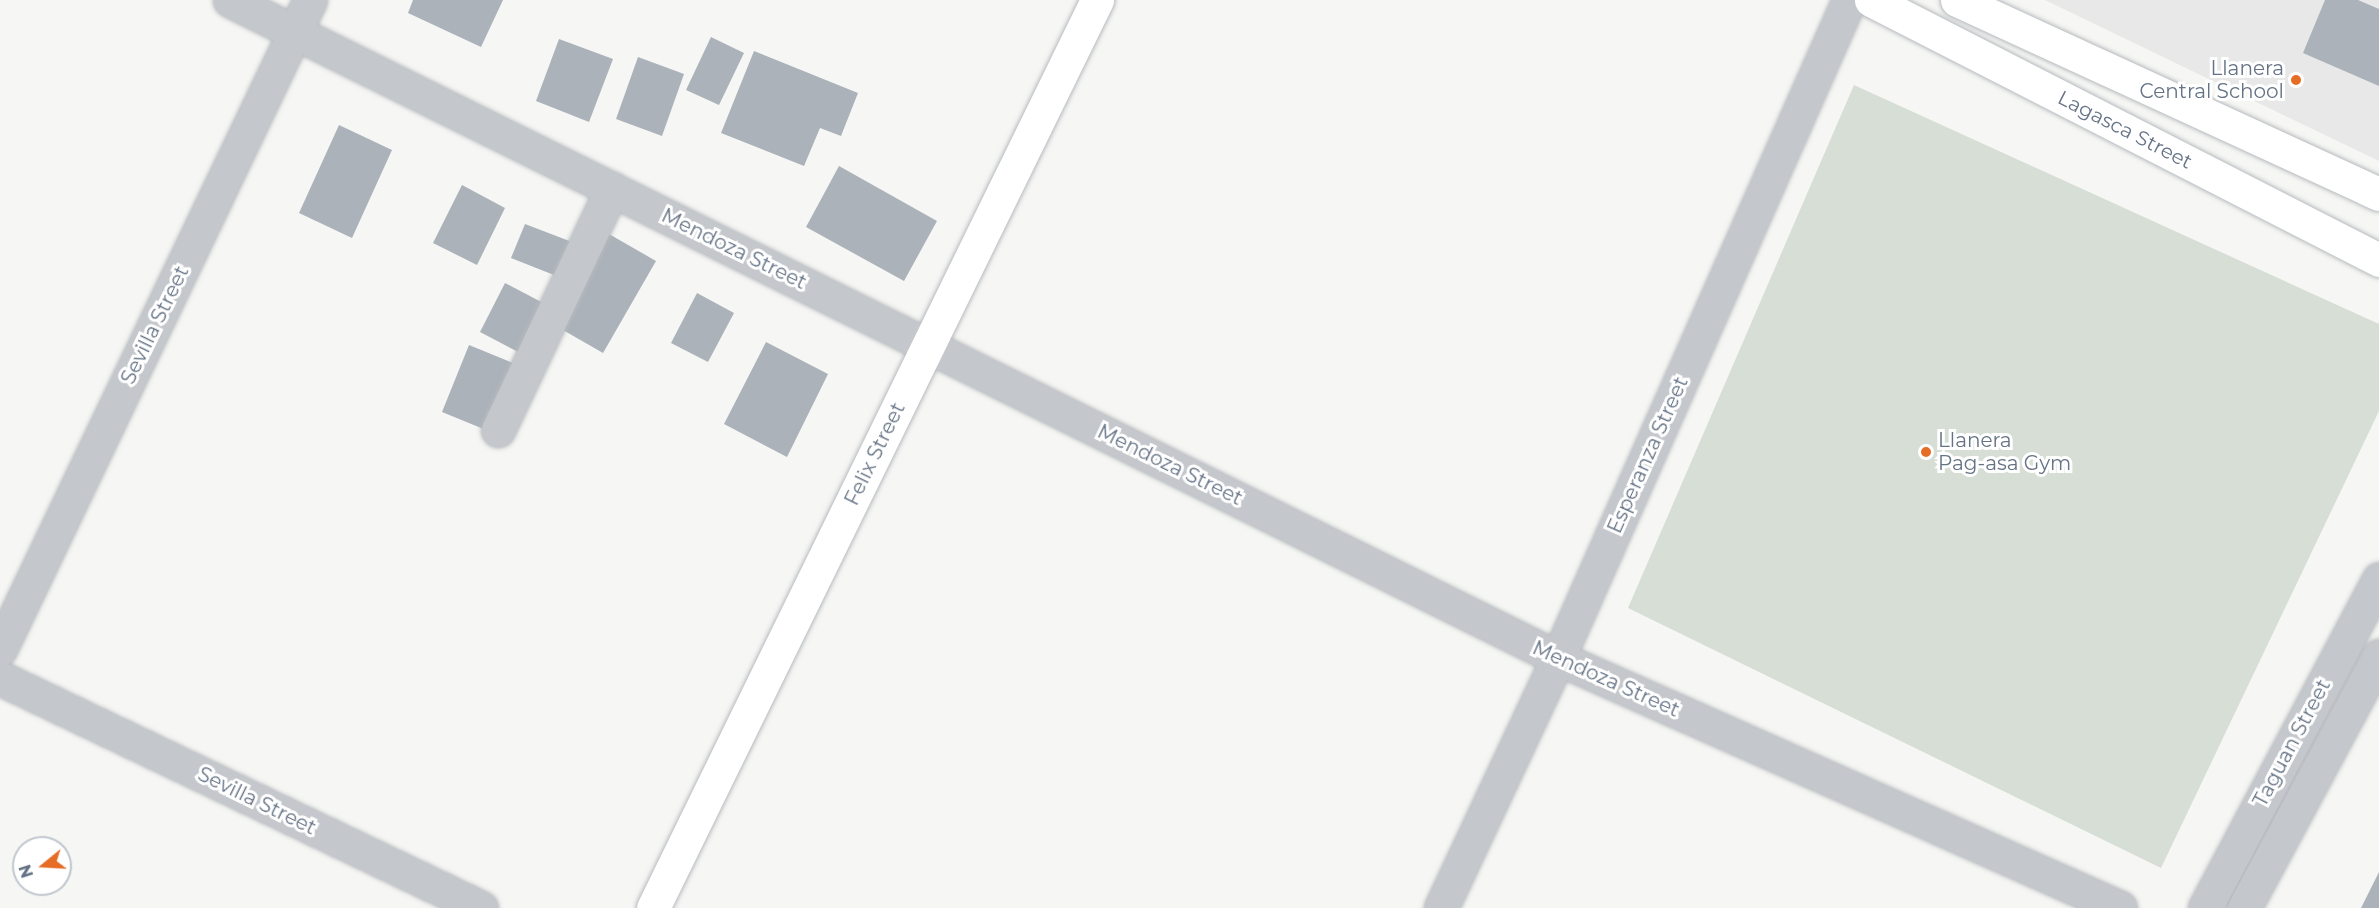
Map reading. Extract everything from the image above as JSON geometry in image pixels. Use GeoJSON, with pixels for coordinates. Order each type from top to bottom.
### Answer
{"type":"FeatureCollection","features":[{"type":"Feature","properties":{"kind":"main road","name":"Felix Street"},"geometry":{"type":"LineString","coordinates":[[653,908],[1097,0]]}},
{"type":"Feature","properties":{"kind":"main road","name":"Lagasca Street"},"geometry":{"type":"LineString","coordinates":[[1871,0],[2379,260]]}},
{"type":"Feature","properties":{"kind":"main road"},"geometry":{"type":"LineString","coordinates":[[1957,0],[2379,194]]}},
{"type":"Feature","properties":{"kind":"main road"},"geometry":{"type":"LineString","coordinates":[[2172,154],[2195,110]]}},
{"type":"Feature","properties":{"kind":"street","name":"Mendoza Street"},"geometry":{"type":"LineString","coordinates":[[230,0],[1558,658],[2120,908]]}},
{"type":"Feature","properties":{"kind":"street","name":"Sevilla Street"},"geometry":{"type":"LineString","coordinates":[[0,649],[310,0]]}},
{"type":"Feature","properties":{"kind":"street","name":"Esperanza Street"},"geometry":{"type":"LineString","coordinates":[[1441,908],[1558,658],[1849,0]]}},
{"type":"Feature","properties":{"kind":"street"},"geometry":{"type":"LineString","coordinates":[[498,430],[612,189]]}},
{"type":"Feature","properties":{"kind":"street","name":"Taguan Street"},"geometry":{"type":"LineString","coordinates":[[2205,908],[2365,638],[2379,579]]}},
{"type":"Feature","properties":{"kind":"street","name":"Taguan Street"},"geometry":{"type":"LineString","coordinates":[[2244,908],[2379,656]]}},
{"type":"Feature","properties":{"kind":"street","name":"Sevilla Street"},"geometry":{"type":"LineString","coordinates":[[0,678],[481,908]]}},
{"type":"Feature","properties":{"kind":"shaded area","name":"Llanera Central School"},"geometry":{"type":"Polygon","coordinates":[[[2045,0],[2379,0],[2379,161],[2045,0]]]}},
{"type":"Feature","properties":{"kind":"shaded area"},"geometry":{"type":"Polygon","coordinates":[[[1854,85],[2379,324],[2379,411],[2161,868],[1628,608],[1854,85]]]}},
{"type":"Feature","properties":{"kind":"building"},"geometry":{"type":"Polygon","coordinates":[[[413,0],[503,0],[481,47],[408,13],[413,0]]]}},
{"type":"Feature","properties":{"kind":"building"},"geometry":{"type":"Polygon","coordinates":[[[2325,0],[2358,0],[2379,9],[2379,86],[2303,53],[2325,0]]]}},
{"type":"Feature","properties":{"kind":"building"},"geometry":{"type":"Polygon","coordinates":[[[711,37],[744,53],[719,105],[686,90],[711,37]]]}},
{"type":"Feature","properties":{"kind":"building"},"geometry":{"type":"Polygon","coordinates":[[[559,39],[613,59],[589,122],[536,101],[559,39]]]}},
{"type":"Feature","properties":{"kind":"building"},"geometry":{"type":"Polygon","coordinates":[[[754,51],[858,93],[841,136],[820,128],[804,166],[721,133],[754,51]]]}},
{"type":"Feature","properties":{"kind":"building"},"geometry":{"type":"Polygon","coordinates":[[[638,57],[684,74],[662,136],[616,119],[638,57]]]}},
{"type":"Feature","properties":{"kind":"building"},"geometry":{"type":"Polygon","coordinates":[[[339,125],[392,150],[352,238],[299,213],[339,125]]]}},
{"type":"Feature","properties":{"kind":"building"},"geometry":{"type":"Polygon","coordinates":[[[839,166],[937,221],[904,281],[806,227],[839,166]]]}},
{"type":"Feature","properties":{"kind":"building"},"geometry":{"type":"Polygon","coordinates":[[[462,185],[505,208],[477,265],[433,243],[462,185]]]}},
{"type":"Feature","properties":{"kind":"building"},"geometry":{"type":"Polygon","coordinates":[[[525,224],[572,242],[559,277],[511,258],[525,224]]]}},
{"type":"Feature","properties":{"kind":"building"},"geometry":{"type":"Polygon","coordinates":[[[609,234],[656,261],[603,353],[556,326],[609,234]]]}},
{"type":"Feature","properties":{"kind":"building"},"geometry":{"type":"Polygon","coordinates":[[[505,283],[547,305],[522,354],[480,332],[505,283]]]}},
{"type":"Feature","properties":{"kind":"building"},"geometry":{"type":"Polygon","coordinates":[[[697,293],[734,313],[708,362],[671,343],[697,293]]]}},
{"type":"Feature","properties":{"kind":"building"},"geometry":{"type":"Polygon","coordinates":[[[766,342],[828,374],[787,457],[724,424],[766,342]]]}},
{"type":"Feature","properties":{"kind":"building"},"geometry":{"type":"Polygon","coordinates":[[[469,345],[513,363],[486,430],[442,412],[469,345]]]}},
{"type":"Feature","properties":{"kind":"building"},"geometry":{"type":"Polygon","coordinates":[[[2379,872],[2379,908],[2361,908],[2379,872]]]}},
{"type":"Feature","properties":{"kind":"place","name":"Llanera Central School"},"geometry":{"type":"Point","coordinates":[2296,80]}},
{"type":"Feature","properties":{"kind":"place","name":"Llanera Pag-asa Gym"},"geometry":{"type":"Point","coordinates":[1926,452]}}]}
